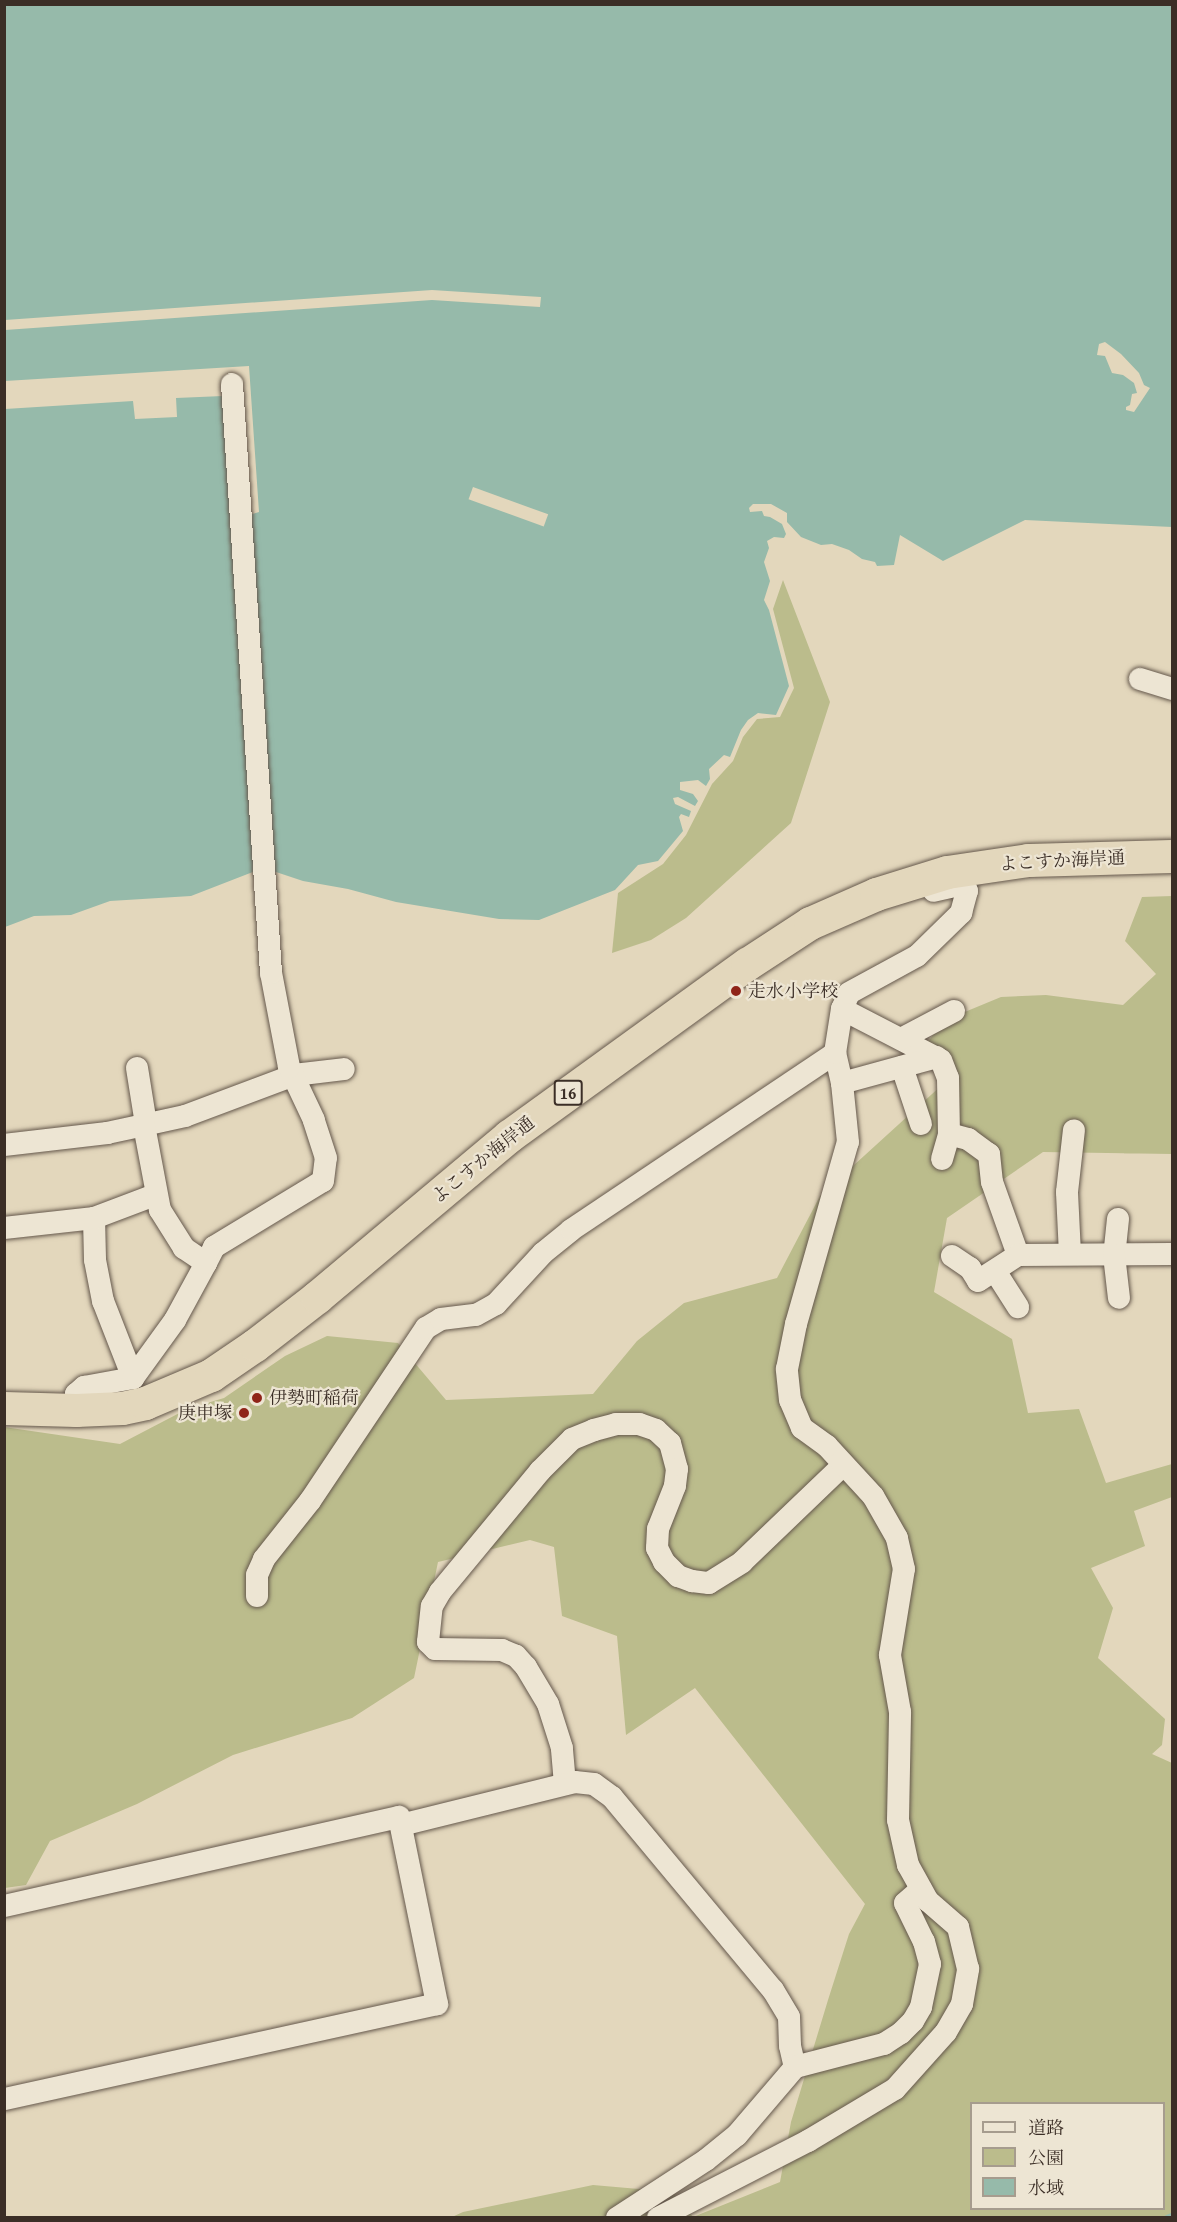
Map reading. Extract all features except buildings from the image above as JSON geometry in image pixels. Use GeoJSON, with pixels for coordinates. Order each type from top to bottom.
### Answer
{"type":"FeatureCollection","features":[{"type":"Feature","properties":{"kind":"highway","name":"よこすか海岸通"},"geometry":{"type":"LineString","coordinates":[[4,1408],[76,1410],[122,1408],[145,1402],[211,1375],[255,1346],[317,1297],[509,1136],[747,964],[810,923],[876,894],[947,872],[1028,860],[1173,856]]}},
{"type":"Feature","properties":{"kind":"street"},"geometry":{"type":"LineString","coordinates":[[76,1410],[76,1394],[84,1387],[133,1378],[175,1320],[214,1246],[323,1181],[326,1158],[314,1120],[289,1067],[271,973],[232,384]]}},
{"type":"Feature","properties":{"kind":"street"},"geometry":{"type":"LineString","coordinates":[[1140,679],[1173,689]]}},
{"type":"Feature","properties":{"kind":"street"},"geometry":{"type":"LineString","coordinates":[[658,2217],[808,2141],[895,2089],[946,2032],[962,2004],[968,1969],[958,1927],[928,1901],[908,1865],[898,1820],[900,1712],[890,1655],[904,1569],[897,1538],[873,1496],[827,1446],[802,1428],[790,1400],[787,1369],[796,1324],[848,1142],[842,1083],[836,1053],[842,1009],[849,993],[917,956],[951,925],[961,913],[967,891],[959,885],[946,887],[898,904],[810,923]]}},
{"type":"Feature","properties":{"kind":"street"},"geometry":{"type":"LineString","coordinates":[[842,1009],[941,1060],[948,1078],[949,1134],[942,1159]]}},
{"type":"Feature","properties":{"kind":"street"},"geometry":{"type":"LineString","coordinates":[[901,1039],[954,1011]]}},
{"type":"Feature","properties":{"kind":"street"},"geometry":{"type":"LineString","coordinates":[[256,1596],[257,1575],[264,1559],[310,1501],[426,1328],[441,1319],[476,1315],[496,1304],[543,1253],[572,1230],[836,1053]]}},
{"type":"Feature","properties":{"kind":"street"},"geometry":{"type":"LineString","coordinates":[[842,1083],[937,1057]]}},
{"type":"Feature","properties":{"kind":"street"},"geometry":{"type":"LineString","coordinates":[[902,1067],[921,1124]]}},
{"type":"Feature","properties":{"kind":"street"},"geometry":{"type":"LineString","coordinates":[[137,1068],[155,1195],[160,1210],[184,1248],[206,1263]]}},
{"type":"Feature","properties":{"kind":"street"},"geometry":{"type":"LineString","coordinates":[[4,1145],[106,1133],[145,1125],[185,1116],[294,1075],[344,1069]]}},
{"type":"Feature","properties":{"kind":"street"},"geometry":{"type":"LineString","coordinates":[[1070,1254],[1067,1192],[1074,1130]]}},
{"type":"Feature","properties":{"kind":"street"},"geometry":{"type":"LineString","coordinates":[[949,1134],[968,1139],[989,1154],[992,1182],[1018,1255]]}},
{"type":"Feature","properties":{"kind":"street"},"geometry":{"type":"LineString","coordinates":[[4,1228],[94,1218],[155,1195]]}},
{"type":"Feature","properties":{"kind":"street"},"geometry":{"type":"LineString","coordinates":[[94,1218],[95,1260],[103,1301],[133,1378]]}},
{"type":"Feature","properties":{"kind":"street"},"geometry":{"type":"LineString","coordinates":[[1118,1219],[1114,1255],[1119,1298]]}},
{"type":"Feature","properties":{"kind":"street"},"geometry":{"type":"LineString","coordinates":[[952,1256],[970,1268],[978,1281],[1018,1255],[1114,1255],[1172,1252]]}},
{"type":"Feature","properties":{"kind":"street"},"geometry":{"type":"LineString","coordinates":[[995,1271],[1017,1307]]}},
{"type":"Feature","properties":{"kind":"street"},"geometry":{"type":"LineString","coordinates":[[565,1784],[562,1748],[548,1704],[526,1667],[516,1656],[502,1650],[435,1649],[428,1642],[432,1606],[440,1592],[540,1471],[572,1439],[594,1430],[616,1424],[639,1424],[656,1430],[670,1443],[677,1469],[675,1486],[658,1529],[657,1548],[664,1562],[678,1575],[692,1581],[709,1583],[742,1562],[843,1464]]}},
{"type":"Feature","properties":{"kind":"street"},"geometry":{"type":"LineString","coordinates":[[401,1825],[565,1784],[575,1782],[594,1784],[612,1797],[774,1990],[789,2017],[790,2046],[795,2067]]}},
{"type":"Feature","properties":{"kind":"street"},"geometry":{"type":"LineString","coordinates":[[4,1906],[399,1817],[437,2004],[4,2099]]}},
{"type":"Feature","properties":{"kind":"street"},"geometry":{"type":"LineString","coordinates":[[617,2217],[706,2160],[737,2135],[795,2067],[884,2044],[901,2033],[913,2021],[921,2007],[930,1964],[924,1942],[905,1904],[921,1889]]}},
{"type":"Feature","properties":{"kind":"green space"},"geometry":{"type":"Polygon","coordinates":[[[783,580],[830,702],[791,823],[686,918],[651,940],[612,953],[618,893],[663,864],[686,835],[712,784],[733,761],[743,737],[757,719],[780,717],[794,688],[773,609],[783,580]]]}},
{"type":"Feature","properties":{"kind":"green space"},"geometry":{"type":"Polygon","coordinates":[[[1172,896],[1172,1154],[1043,1152],[947,1218],[934,1292],[1012,1339],[1028,1413],[1079,1409],[1106,1483],[1172,1464],[1172,1497],[1134,1511],[1145,1546],[1091,1568],[1113,1608],[1098,1658],[1165,1719],[1162,1745],[1152,1754],[1172,1763],[1172,2217],[693,2217],[780,2182],[791,2122],[828,2000],[849,1934],[865,1904],[695,1688],[626,1735],[617,1636],[562,1616],[554,1547],[530,1540],[438,1562],[414,1678],[352,1718],[233,1755],[137,1804],[50,1841],[26,1885],[5,1888],[4,1427],[120,1444],[187,1409],[224,1398],[285,1356],[327,1336],[398,1343],[446,1400],[593,1394],[637,1341],[684,1303],[777,1278],[820,1196],[943,1084],[928,1042],[943,1021],[1001,997],[1046,995],[1123,1005],[1156,974],[1125,941],[1142,897],[1172,896]]]}},
{"type":"Feature","properties":{"kind":"green space"},"geometry":{"type":"Polygon","coordinates":[[[593,2185],[673,2192],[693,2217],[452,2217],[463,2212],[593,2185]]]}},
{"type":"Feature","properties":{"kind":"water"},"geometry":{"type":"Polygon","coordinates":[[[5,5],[1172,5],[1172,527],[1025,520],[943,561],[900,535],[894,565],[877,566],[875,562],[862,559],[849,550],[832,544],[821,545],[801,537],[787,522],[787,513],[771,504],[753,504],[749,508],[750,512],[762,511],[764,516],[782,524],[786,534],[784,538],[774,537],[767,541],[769,548],[764,562],[770,581],[764,600],[769,610],[789,686],[776,715],[758,713],[748,720],[741,730],[730,757],[724,755],[709,769],[710,779],[706,786],[698,780],[680,782],[680,790],[693,794],[698,801],[695,806],[678,797],[673,798],[675,804],[691,811],[689,817],[681,814],[679,817],[683,831],[658,861],[638,865],[615,890],[539,920],[499,919],[396,902],[348,889],[303,881],[273,871],[249,515],[259,512],[249,366],[5,381],[5,5]],[[1105,342],[1099,344],[1097,355],[1105,356],[1112,373],[1123,375],[1134,383],[1137,393],[1132,394],[1130,405],[1126,407],[1126,410],[1134,412],[1150,388],[1144,385],[1139,373],[1121,354],[1105,342]]]}},
{"type":"Feature","properties":{"kind":"water"},"geometry":{"type":"Polygon","coordinates":[[[223,396],[258,870],[191,896],[110,901],[71,915],[34,916],[5,927],[5,409],[133,401],[135,419],[177,417],[176,398],[223,396]]]}},
{"type":"Feature","properties":{"kind":"pier"},"geometry":{"type":"Polygon","coordinates":[[[432,290],[541,297],[540,307],[432,300],[5,330],[5,320],[432,290]]]}},
{"type":"Feature","properties":{"kind":"pier"},"geometry":{"type":"Polygon","coordinates":[[[473,487],[548,514],[544,527],[469,499],[473,487]]]}},
{"type":"Feature","properties":{"kind":"waterway"},"geometry":{"type":"LineString","coordinates":[[1167,2218],[1172,2216]]}},
{"type":"Feature","properties":{"kind":"place","name":"走水小学校"},"geometry":{"type":"Point","coordinates":[736,991]}},
{"type":"Feature","properties":{"kind":"place","name":"伊勢町稲荷"},"geometry":{"type":"Point","coordinates":[257,1398]}},
{"type":"Feature","properties":{"kind":"place","name":"庚申塚"},"geometry":{"type":"Point","coordinates":[244,1413]}}]}
